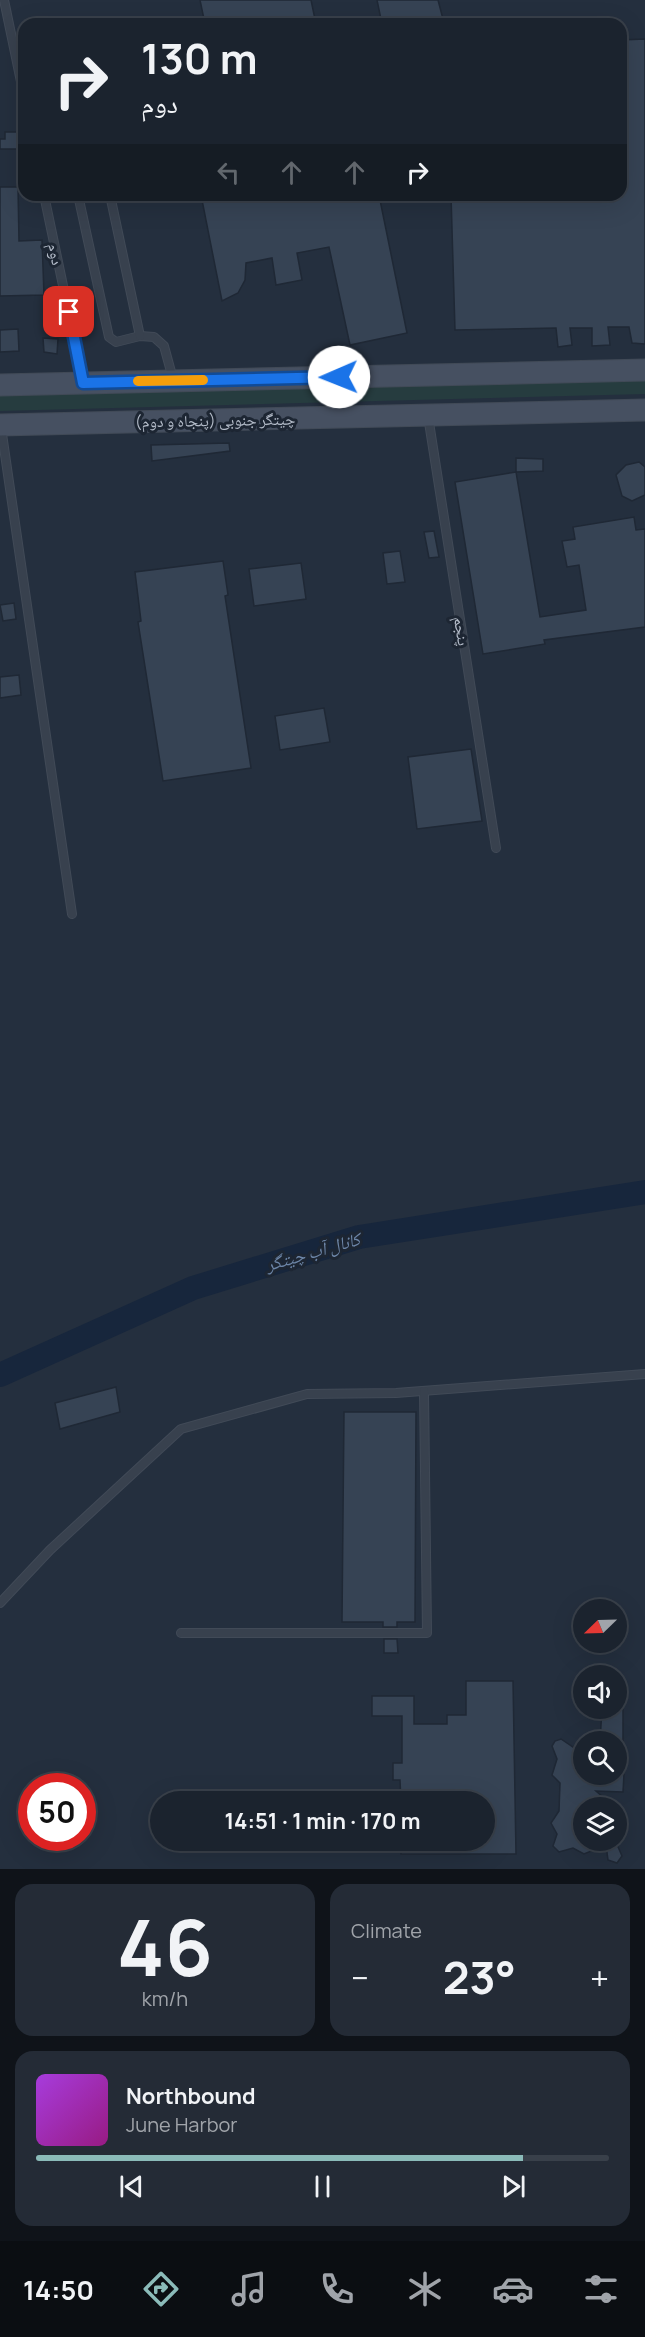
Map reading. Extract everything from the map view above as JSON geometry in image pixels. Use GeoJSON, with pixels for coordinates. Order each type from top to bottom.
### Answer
{"type":"FeatureCollection","features":[{"type":"Feature","properties":{"kind":"main road"},"geometry":{"type":"LineString","coordinates":[[0,384],[645,370]]}},
{"type":"Feature","properties":{"kind":"main road","name":"چیتگر جنوبی (پنجاه و دوم)"},"geometry":{"type":"LineString","coordinates":[[0,425],[645,410]]}},
{"type":"Feature","properties":{"kind":"lane"},"geometry":{"type":"LineString","coordinates":[[4,0],[18,67]]}},
{"type":"Feature","properties":{"kind":"lane","name":"دوم"},"geometry":{"type":"LineString","coordinates":[[45,201],[83,383]]}},
{"type":"Feature","properties":{"kind":"lane"},"geometry":{"type":"LineString","coordinates":[[79,201],[110,337],[116,342],[141,336],[154,337],[164,346],[170,361],[173,381]]}},
{"type":"Feature","properties":{"kind":"lane"},"geometry":{"type":"LineString","coordinates":[[111,201],[141,336]]}},
{"type":"Feature","properties":{"kind":"lane","name":"پنجم"},"geometry":{"type":"LineString","coordinates":[[428,415],[496,848]]}},
{"type":"Feature","properties":{"kind":"lane"},"geometry":{"type":"LineString","coordinates":[[0,425],[72,914]]}},
{"type":"Feature","properties":{"kind":"lane"},"geometry":{"type":"LineString","coordinates":[[0,1603],[50,1550],[181,1429],[307,1394],[424,1391],[645,1374]]}},
{"type":"Feature","properties":{"kind":"lane"},"geometry":{"type":"LineString","coordinates":[[181,1633],[427,1633],[424,1391]]}},
{"type":"Feature","properties":{"kind":"green space"},"geometry":{"type":"Polygon","coordinates":[[[645,380],[645,394],[0,411],[0,394],[645,380]]]}},
{"type":"Feature","properties":{"kind":"building"},"geometry":{"type":"Polygon","coordinates":[[[200,0],[311,0],[315,18],[204,18],[200,0]]]}},
{"type":"Feature","properties":{"kind":"building"},"geometry":{"type":"Polygon","coordinates":[[[377,0],[438,0],[443,18],[381,18],[377,0]]]}},
{"type":"Feature","properties":{"kind":"building"},"geometry":{"type":"Polygon","coordinates":[[[645,39],[645,344],[632,343],[629,327],[608,327],[610,345],[592,346],[592,328],[570,328],[572,345],[558,347],[556,328],[455,330],[451,201],[627,201],[627,40],[645,39]]]}},
{"type":"Feature","properties":{"kind":"building"},"geometry":{"type":"Polygon","coordinates":[[[5,132],[18,132],[18,149],[0,149],[0,139],[5,139],[5,132]]]}},
{"type":"Feature","properties":{"kind":"building"},"geometry":{"type":"Polygon","coordinates":[[[0,187],[18,187],[19,241],[42,240],[44,295],[0,296],[0,187]]]}},
{"type":"Feature","properties":{"kind":"building"},"geometry":{"type":"Polygon","coordinates":[[[202,201],[380,201],[407,333],[350,345],[329,247],[297,253],[302,280],[276,285],[272,258],[246,263],[245,280],[238,293],[222,301],[202,201]]]}},
{"type":"Feature","properties":{"kind":"building"},"geometry":{"type":"Polygon","coordinates":[[[18,329],[19,351],[0,352],[0,330],[18,329]]]}},
{"type":"Feature","properties":{"kind":"building"},"geometry":{"type":"Polygon","coordinates":[[[43,338],[58,339],[57,354],[44,352],[43,338]]]}},
{"type":"Feature","properties":{"kind":"building"},"geometry":{"type":"Polygon","coordinates":[[[229,443],[230,451],[152,461],[151,445],[229,443]]]}},
{"type":"Feature","properties":{"kind":"building"},"geometry":{"type":"Polygon","coordinates":[[[516,458],[543,459],[543,471],[516,472],[516,458]]]}},
{"type":"Feature","properties":{"kind":"building"},"geometry":{"type":"Polygon","coordinates":[[[639,462],[645,467],[645,495],[632,501],[622,496],[616,475],[626,465],[639,462]]]}},
{"type":"Feature","properties":{"kind":"building"},"geometry":{"type":"Polygon","coordinates":[[[516,472],[540,617],[586,610],[579,565],[567,567],[562,541],[575,539],[573,527],[634,517],[636,530],[645,529],[645,627],[544,640],[545,644],[483,654],[455,482],[516,472]]]}},
{"type":"Feature","properties":{"kind":"building"},"geometry":{"type":"Polygon","coordinates":[[[434,531],[439,557],[429,558],[424,532],[434,531]]]}},
{"type":"Feature","properties":{"kind":"building"},"geometry":{"type":"Polygon","coordinates":[[[400,551],[405,582],[387,584],[383,553],[400,551]]]}},
{"type":"Feature","properties":{"kind":"building"},"geometry":{"type":"Polygon","coordinates":[[[223,561],[228,595],[225,596],[251,768],[163,781],[138,622],[141,621],[135,572],[223,561]]]}},
{"type":"Feature","properties":{"kind":"building"},"geometry":{"type":"Polygon","coordinates":[[[301,563],[306,599],[254,606],[249,569],[301,563]]]}},
{"type":"Feature","properties":{"kind":"building"},"geometry":{"type":"Polygon","coordinates":[[[14,603],[16,619],[3,621],[0,605],[14,603]]]}},
{"type":"Feature","properties":{"kind":"building"},"geometry":{"type":"Polygon","coordinates":[[[19,675],[21,695],[0,698],[0,677],[19,675]]]}},
{"type":"Feature","properties":{"kind":"building"},"geometry":{"type":"Polygon","coordinates":[[[324,708],[330,742],[280,750],[275,716],[324,708]]]}},
{"type":"Feature","properties":{"kind":"building"},"geometry":{"type":"Polygon","coordinates":[[[471,749],[482,821],[417,829],[408,757],[471,749]]]}},
{"type":"Feature","properties":{"kind":"building"},"geometry":{"type":"Polygon","coordinates":[[[116,1387],[120,1412],[60,1429],[55,1403],[116,1387]]]}},
{"type":"Feature","properties":{"kind":"building"},"geometry":{"type":"Polygon","coordinates":[[[344,1412],[416,1412],[415,1622],[397,1622],[397,1627],[383,1627],[383,1622],[342,1622],[344,1412]]]}},
{"type":"Feature","properties":{"kind":"building"},"geometry":{"type":"Polygon","coordinates":[[[384,1639],[397,1639],[398,1653],[384,1653],[384,1639]]]}},
{"type":"Feature","properties":{"kind":"building"},"geometry":{"type":"Polygon","coordinates":[[[466,1681],[513,1681],[516,1854],[401,1854],[401,1851],[495,1851],[495,1791],[400,1791],[400,1780],[393,1780],[393,1763],[402,1763],[402,1716],[372,1716],[372,1696],[414,1696],[414,1724],[447,1724],[447,1715],[466,1715],[466,1681]]]}},
{"type":"Feature","properties":{"kind":"building"},"geometry":{"type":"Polygon","coordinates":[[[601,1719],[623,1719],[623,1731],[601,1731],[601,1719]]]}},
{"type":"Feature","properties":{"kind":"building"},"geometry":{"type":"Polygon","coordinates":[[[561,1739],[573,1747],[573,1785],[623,1785],[623,1792],[596,1791],[603,1797],[573,1797],[573,1848],[559,1852],[553,1846],[557,1834],[551,1823],[559,1811],[560,1783],[552,1775],[557,1759],[552,1746],[555,1741],[561,1739]]]}},
{"type":"Feature","properties":{"kind":"building"},"geometry":{"type":"Polygon","coordinates":[[[607,1851],[620,1851],[622,1856],[617,1863],[608,1860],[607,1851]]]}},
{"type":"Feature","properties":{"kind":"waterway","name":"کانال آب چیتگر"},"geometry":{"type":"LineString","coordinates":[[0,1375],[193,1288],[359,1237],[645,1192]]}},
{"type":"Feature","properties":{"kind":"slow traffic"},"geometry":{"type":"LineString","coordinates":[[138,381],[203,380]]}},
{"type":"Feature","properties":{"kind":"route"},"geometry":{"type":"LineString","coordinates":[[69,312],[83,383],[339,377]]}}]}
